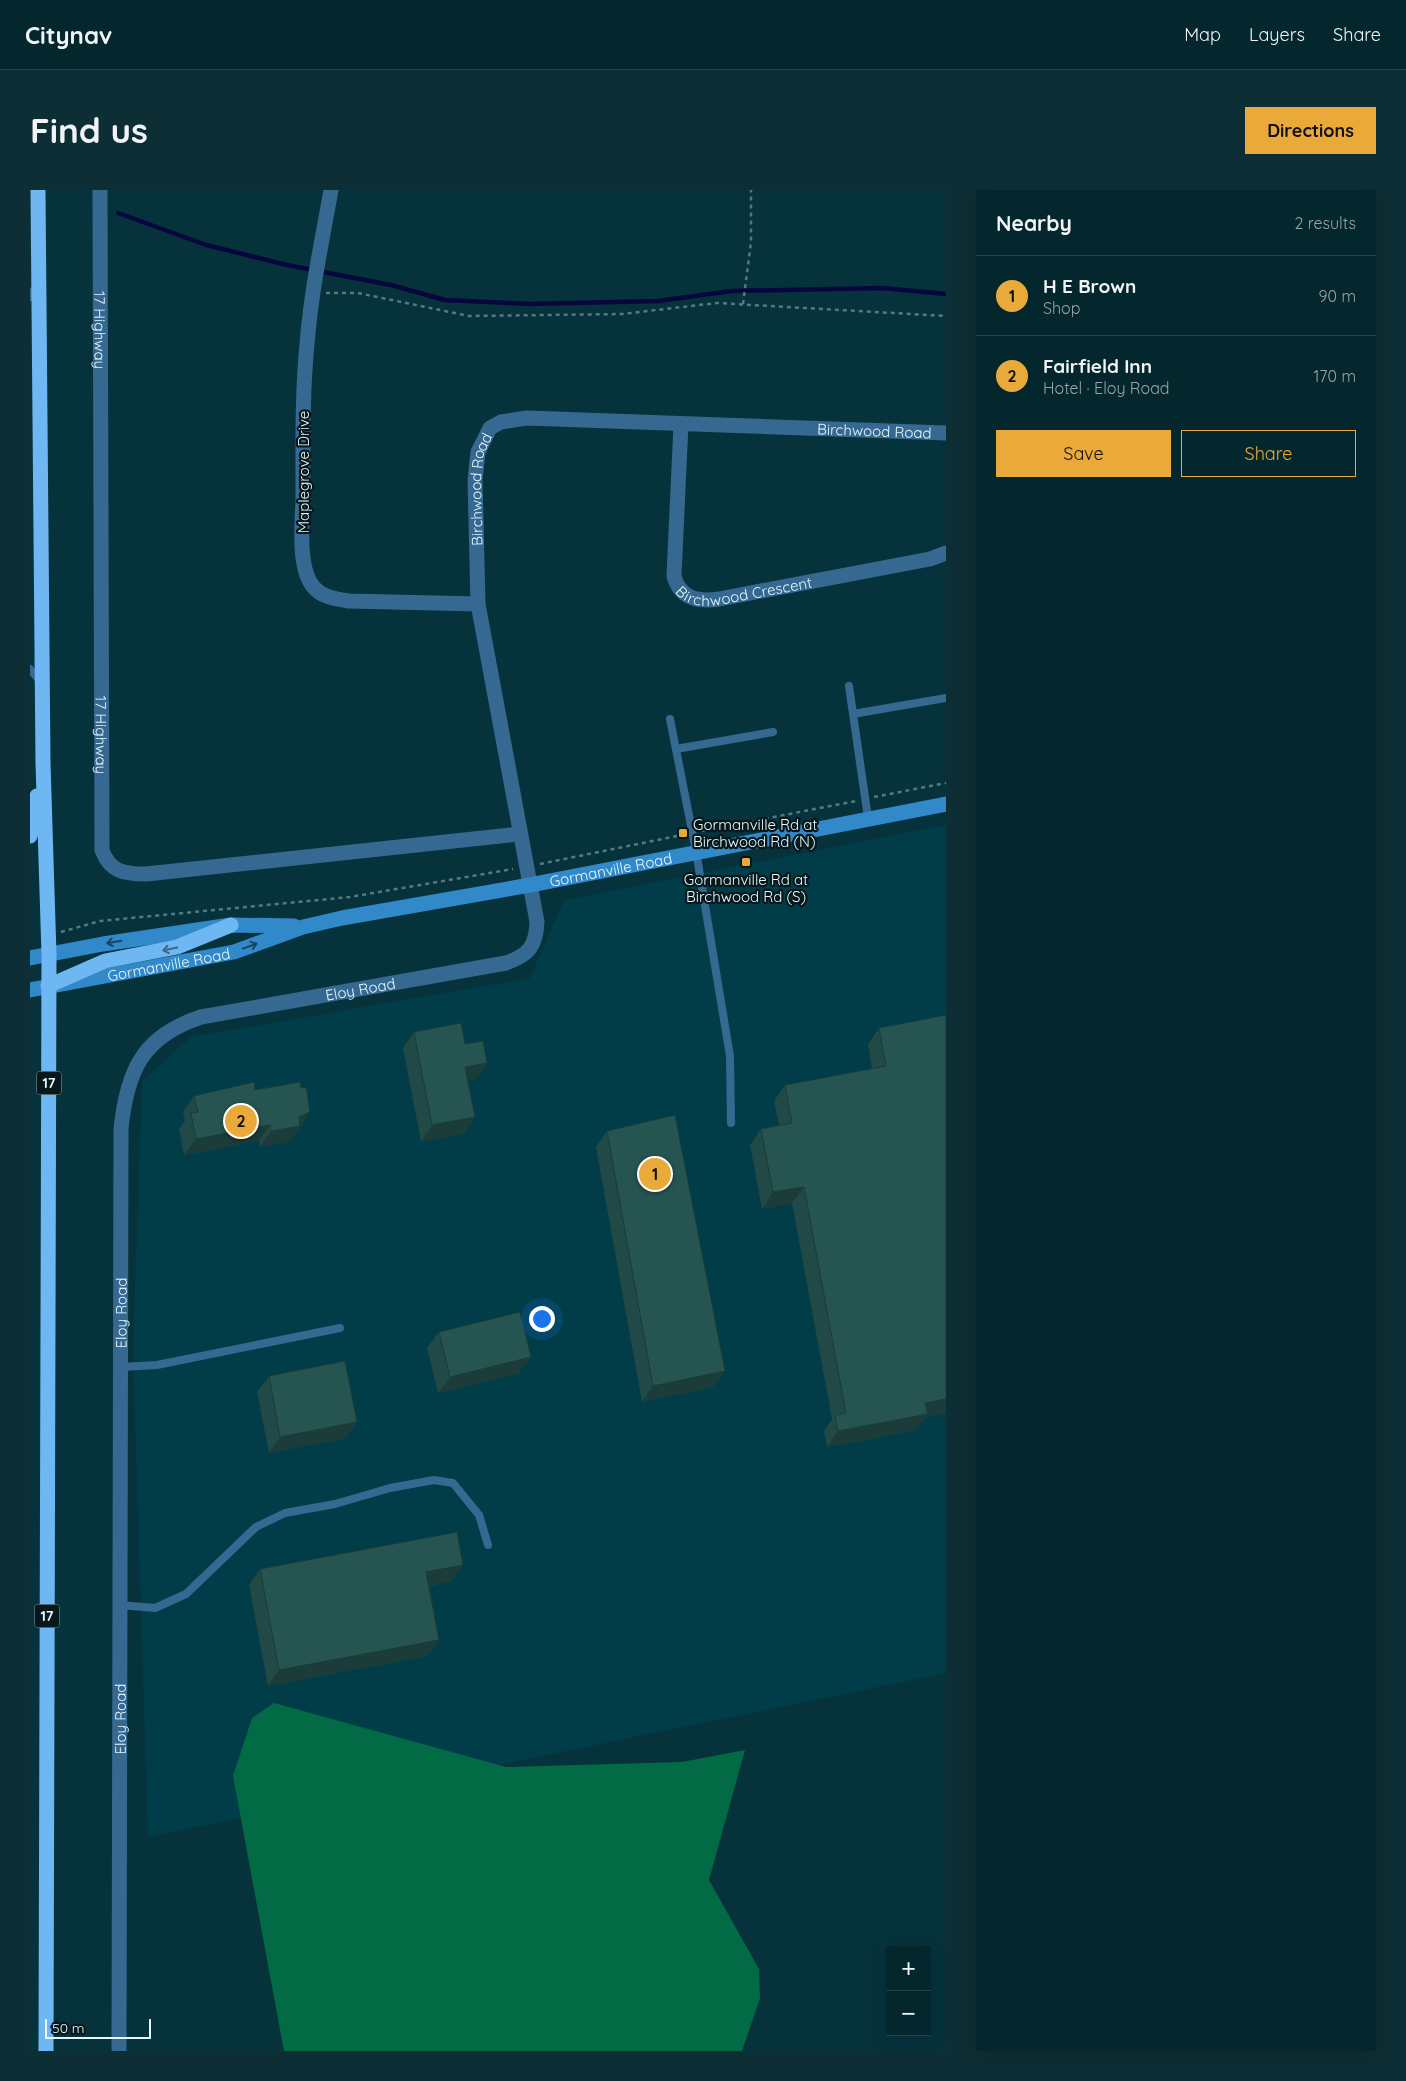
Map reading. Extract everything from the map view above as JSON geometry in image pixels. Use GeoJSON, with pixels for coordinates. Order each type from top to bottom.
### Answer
{"type":"FeatureCollection","features":[{"type":"Feature","properties":{"kind":"highway","name":"17"},"geometry":{"type":"LineString","coordinates":[[38,190],[43,763],[49,955],[46,2051]]}},
{"type":"Feature","properties":{"kind":"highway"},"geometry":{"type":"LineString","coordinates":[[30,836],[43,763]]}},
{"type":"Feature","properties":{"kind":"highway"},"geometry":{"type":"LineString","coordinates":[[48,986],[105,962],[178,947],[231,925]]}},
{"type":"Feature","properties":{"kind":"main road","name":"Gormanville Road"},"geometry":{"type":"LineString","coordinates":[[30,990],[234,952],[303,926],[530,885],[696,851],[946,804]]}},
{"type":"Feature","properties":{"kind":"main road","name":"Gormanville Road"},"geometry":{"type":"LineString","coordinates":[[30,958],[103,944],[231,925],[303,926]]}},
{"type":"Feature","properties":{"kind":"street","name":"17 Highway"},"geometry":{"type":"LineString","coordinates":[[100,190],[102,850],[111,867],[119,872],[146,874],[519,834]]}},
{"type":"Feature","properties":{"kind":"street","name":"Maplegrove Drive"},"geometry":{"type":"LineString","coordinates":[[331,190],[312,292],[304,380],[302,506],[306,574],[312,586],[327,596],[349,601],[478,604]]}},
{"type":"Feature","properties":{"kind":"street","name":"Birchwood Road"},"geometry":{"type":"LineString","coordinates":[[530,885],[519,834],[478,604],[476,464],[480,446],[490,428],[501,422],[527,418],[946,434]]}},
{"type":"Feature","properties":{"kind":"street","name":"Birchwood Crescent"},"geometry":{"type":"LineString","coordinates":[[681,424],[674,576],[676,586],[683,594],[694,600],[707,601],[729,597],[930,559],[946,553]]}},
{"type":"Feature","properties":{"kind":"street","name":"Eloy Road"},"geometry":{"type":"LineString","coordinates":[[118,2051],[121,1129],[130,1079],[153,1043],[183,1023],[201,1017],[506,964],[521,958],[531,948],[536,936],[537,922],[530,885]]}},
{"type":"Feature","properties":{"kind":"lane"},"geometry":{"type":"LineString","coordinates":[[30,297],[39,282]]}},
{"type":"Feature","properties":{"kind":"lane"},"geometry":{"type":"LineString","coordinates":[[30,669],[43,684]]}},
{"type":"Feature","properties":{"kind":"lane"},"geometry":{"type":"LineString","coordinates":[[848,686],[868,818]]}},
{"type":"Feature","properties":{"kind":"lane"},"geometry":{"type":"LineString","coordinates":[[853,714],[946,698]]}},
{"type":"Feature","properties":{"kind":"lane"},"geometry":{"type":"LineString","coordinates":[[670,719],[696,851],[730,1056],[731,1123]]}},
{"type":"Feature","properties":{"kind":"lane"},"geometry":{"type":"LineString","coordinates":[[676,749],[773,732]]}},
{"type":"Feature","properties":{"kind":"lane"},"geometry":{"type":"LineString","coordinates":[[120,1367],[157,1365],[340,1328]]}},
{"type":"Feature","properties":{"kind":"lane"},"geometry":{"type":"LineString","coordinates":[[120,1605],[155,1608],[186,1594],[256,1527],[285,1513],[335,1504],[390,1488],[434,1480],[453,1483],[479,1515],[488,1545]]}},
{"type":"Feature","properties":{"kind":"path"},"geometry":{"type":"LineString","coordinates":[[743,304],[750,242],[751,190]]}},
{"type":"Feature","properties":{"kind":"path"},"geometry":{"type":"LineString","coordinates":[[312,292],[358,293],[469,316],[622,314],[717,303],[946,316]]}},
{"type":"Feature","properties":{"kind":"path"},"geometry":{"type":"LineString","coordinates":[[48,936],[100,921],[350,897],[526,867],[946,783]]}},
{"type":"Feature","properties":{"kind":"shaded area"},"geometry":{"type":"Polygon","coordinates":[[[946,825],[946,1673],[148,1837],[133,1355],[142,1081],[191,1037],[530,978],[564,900],[946,825]]]}},
{"type":"Feature","properties":{"kind":"green space"},"geometry":{"type":"Polygon","coordinates":[[[274,1703],[506,1767],[682,1762],[745,1750],[709,1880],[759,1969],[760,1998],[742,2051],[284,2051],[233,1776],[252,1718],[274,1703]]]}},
{"type":"Feature","properties":{"kind":"building"},"geometry":{"type":"Polygon","coordinates":[[[946,1015],[946,1399],[925,1403],[928,1414],[838,1431],[835,1415],[846,1413],[804,1187],[773,1192],[761,1129],[792,1123],[785,1085],[886,1066],[879,1028],[946,1015]]]}},
{"type":"Feature","properties":{"kind":"building"},"geometry":{"type":"Polygon","coordinates":[[[461,1023],[465,1044],[483,1041],[487,1063],[465,1067],[475,1117],[432,1125],[414,1032],[461,1023]]]}},
{"type":"Feature","properties":{"kind":"building"},"geometry":{"type":"Polygon","coordinates":[[[254,1082],[255,1090],[300,1082],[301,1088],[306,1087],[310,1112],[299,1117],[300,1126],[271,1131],[270,1125],[196,1139],[191,1113],[198,1112],[194,1096],[254,1082]]]}},
{"type":"Feature","properties":{"kind":"building"},"geometry":{"type":"Polygon","coordinates":[[[675,1115],[725,1371],[653,1386],[607,1131],[675,1115]]]}},
{"type":"Feature","properties":{"kind":"building"},"geometry":{"type":"Polygon","coordinates":[[[520,1312],[531,1357],[450,1377],[439,1332],[520,1312]]]}},
{"type":"Feature","properties":{"kind":"building"},"geometry":{"type":"Polygon","coordinates":[[[345,1361],[357,1422],[280,1437],[269,1376],[345,1361]]]}},
{"type":"Feature","properties":{"kind":"building"},"geometry":{"type":"Polygon","coordinates":[[[457,1532],[463,1565],[426,1572],[439,1640],[279,1670],[260,1569],[457,1532]]]}},
{"type":"Feature","properties":{"kind":"waterway"},"geometry":{"type":"LineString","coordinates":[[118,213],[206,245],[287,265],[391,285],[445,300],[530,304],[658,301],[732,291],[882,288],[946,294]]}},
{"type":"Feature","properties":{"kind":"place","name":"Gormanville Rd at Birchwood Rd (N)"},"geometry":{"type":"Point","coordinates":[683,833]}},
{"type":"Feature","properties":{"kind":"place","name":"Gormanville Rd at Birchwood Rd (S)"},"geometry":{"type":"Point","coordinates":[746,862]}},
{"type":"Feature","properties":{"kind":"place","name":"Fairfield Inn"},"geometry":{"type":"Point","coordinates":[241,1121]}},
{"type":"Feature","properties":{"kind":"place","name":"H E Brown"},"geometry":{"type":"Point","coordinates":[655,1174]}}]}
